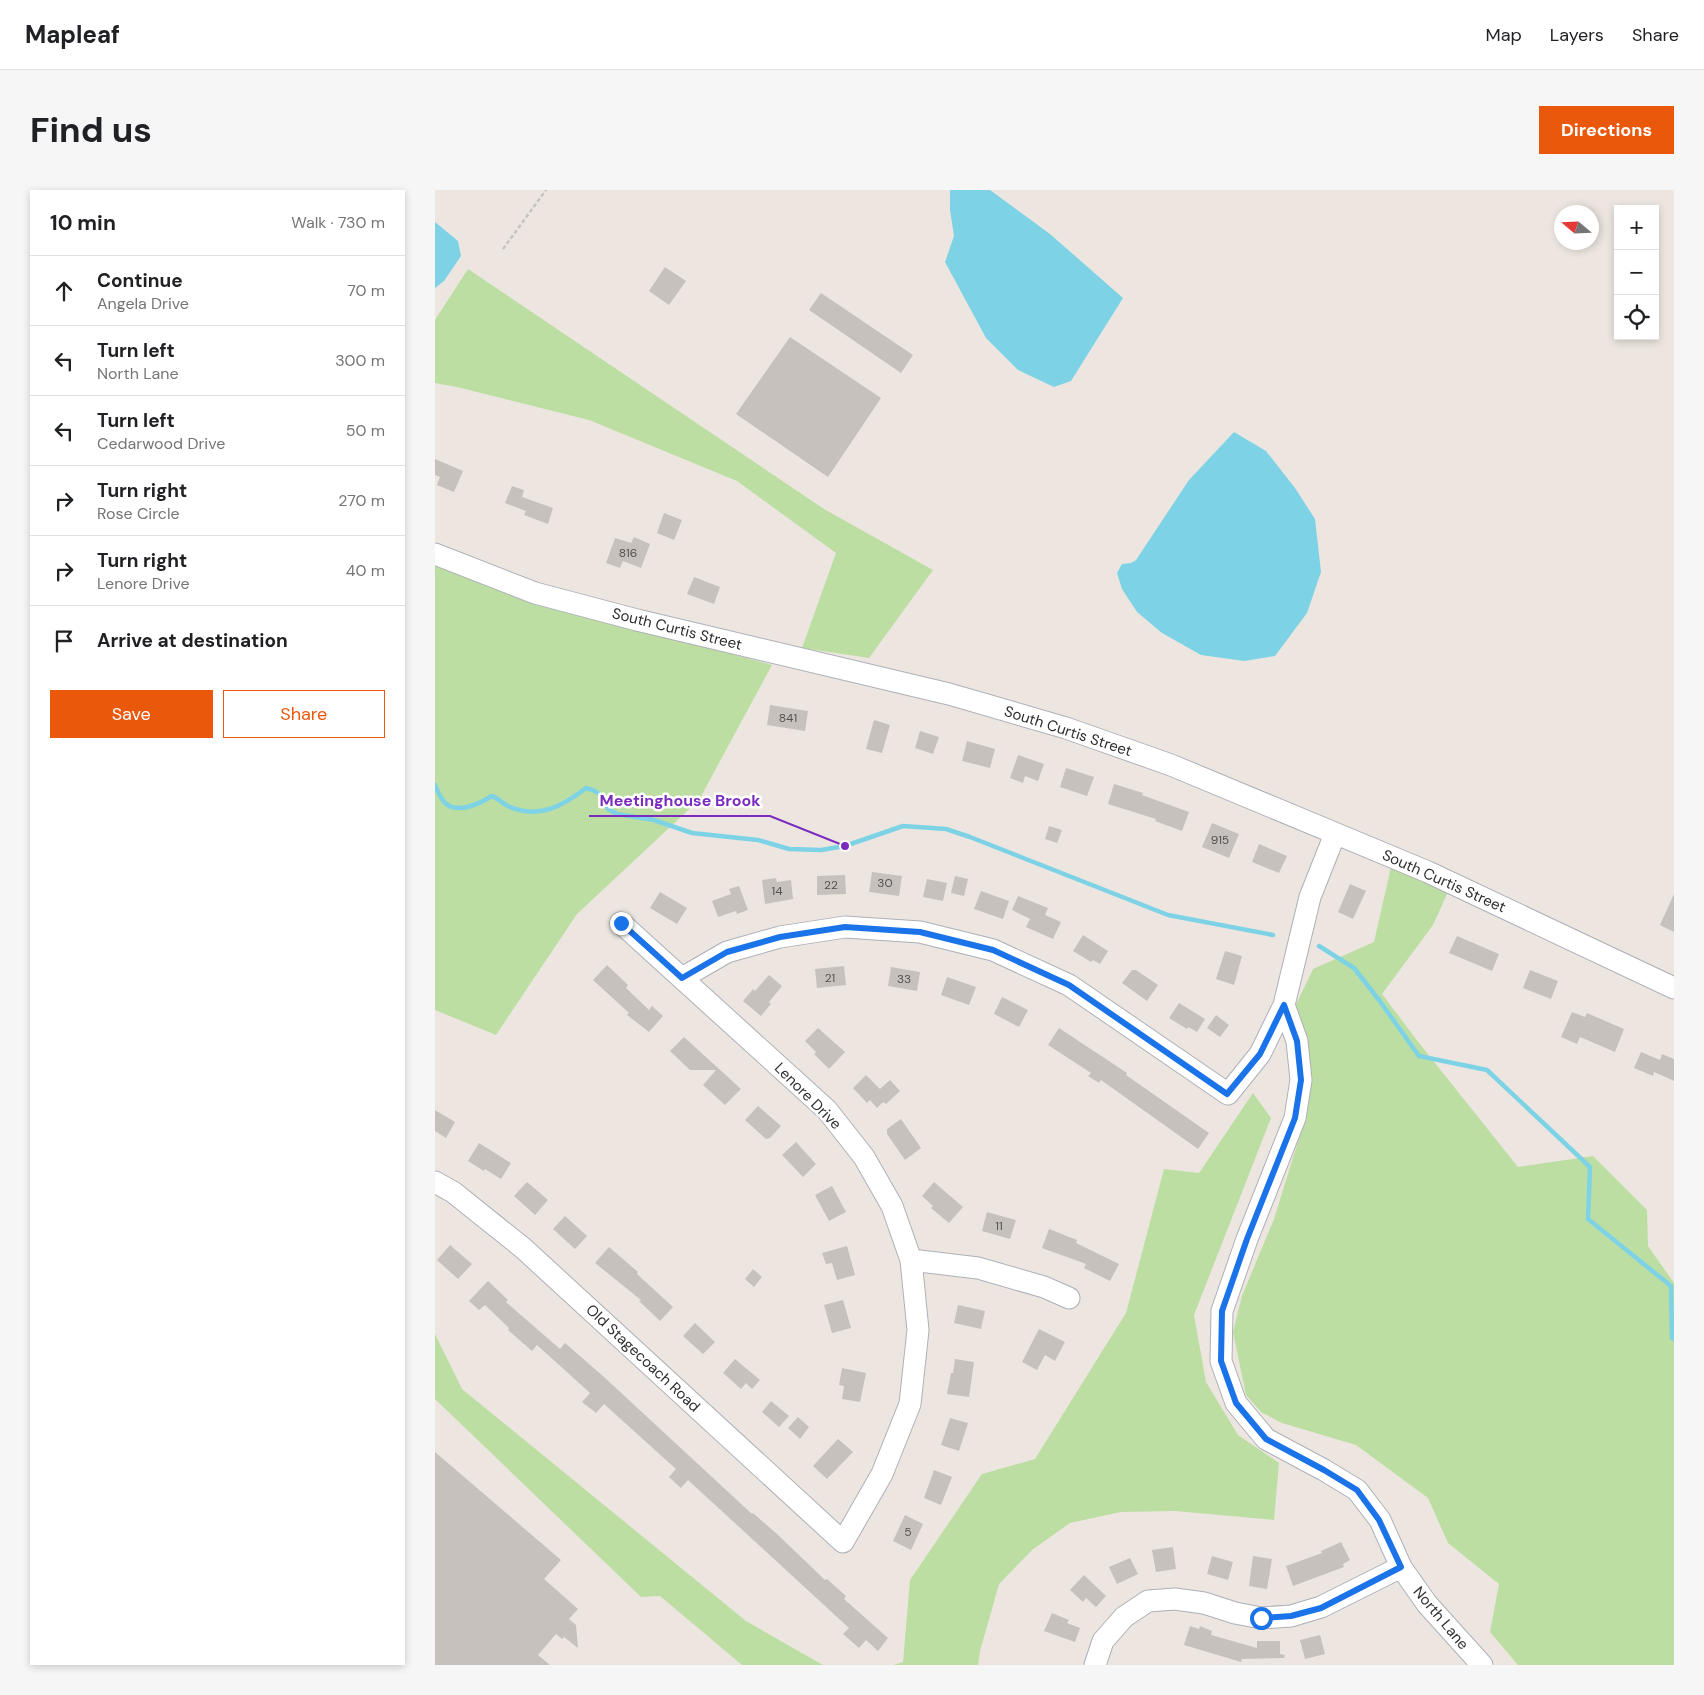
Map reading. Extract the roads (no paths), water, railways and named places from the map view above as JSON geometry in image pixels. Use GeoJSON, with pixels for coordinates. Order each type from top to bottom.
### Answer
{"type":"FeatureCollection","features":[{"type":"Feature","properties":{"kind":"street","name":"South Curtis Street"},"geometry":{"type":"LineString","coordinates":[[435,554],[535,592],[637,620],[949,694],[1066,728],[1171,765],[1428,872],[1674,988]]}},
{"type":"Feature","properties":{"kind":"street"},"geometry":{"type":"LineString","coordinates":[[682,978],[727,952],[780,937],[845,927],[920,932],[993,950],[1069,985],[1227,1094],[1260,1054],[1284,1005],[1310,897],[1335,834]]}},
{"type":"Feature","properties":{"kind":"street","name":"Lenore Drive"},"geometry":{"type":"LineString","coordinates":[[621,923],[827,1110],[864,1157],[893,1206],[911,1260],[918,1330],[910,1404],[882,1474],[843,1542]]}},
{"type":"Feature","properties":{"kind":"street","name":"North Lane"},"geometry":{"type":"LineString","coordinates":[[1284,1005],[1297,1041],[1301,1080],[1295,1118],[1247,1239],[1222,1311],[1221,1361],[1236,1403],[1266,1439],[1357,1490],[1379,1520],[1401,1567],[1427,1604],[1482,1665]]}},
{"type":"Feature","properties":{"kind":"street","name":"Old Stagecoach Road"},"geometry":{"type":"LineString","coordinates":[[435,1182],[453,1192],[523,1248],[843,1542]]}},
{"type":"Feature","properties":{"kind":"street"},"geometry":{"type":"LineString","coordinates":[[911,1260],[978,1268],[1044,1287],[1069,1298]]}},
{"type":"Feature","properties":{"kind":"street"},"geometry":{"type":"LineString","coordinates":[[1095,1665],[1103,1641],[1125,1617],[1148,1602],[1175,1599],[1203,1603],[1235,1614],[1261,1618],[1291,1616],[1321,1608],[1401,1567]]}},
{"type":"Feature","properties":{"kind":"water"},"geometry":{"type":"Polygon","coordinates":[[[950,190],[990,190],[1050,234],[1123,298],[1071,381],[1054,387],[1018,370],[986,338],[945,262],[954,236],[950,210],[950,190]]]}},
{"type":"Feature","properties":{"kind":"water"},"geometry":{"type":"Polygon","coordinates":[[[435,222],[458,241],[461,256],[444,281],[435,288],[435,222]]]}},
{"type":"Feature","properties":{"kind":"water"},"geometry":{"type":"Polygon","coordinates":[[[1234,432],[1266,451],[1295,488],[1315,519],[1321,572],[1307,613],[1275,656],[1244,661],[1201,655],[1162,633],[1137,612],[1122,589],[1117,573],[1122,564],[1131,563],[1136,560],[1189,480],[1234,432]]]}},
{"type":"Feature","properties":{"kind":"waterway"},"geometry":{"type":"LineString","coordinates":[[435,785],[442,799],[453,807],[466,807],[492,796],[508,806],[530,812],[550,809],[586,788],[602,796],[608,809],[617,814],[654,820],[692,833],[758,840],[789,849],[821,850],[845,846],[903,826],[946,829],[1168,915],[1273,935]]}},
{"type":"Feature","properties":{"kind":"waterway"},"geometry":{"type":"LineString","coordinates":[[1319,946],[1354,968],[1419,1056],[1487,1070],[1590,1167],[1588,1219],[1671,1286],[1672,1338],[1674,1339]]}},
{"type":"Feature","properties":{"kind":"place","name":"Meetinghouse Brook"},"geometry":{"type":"Point","coordinates":[845,846]}}]}
